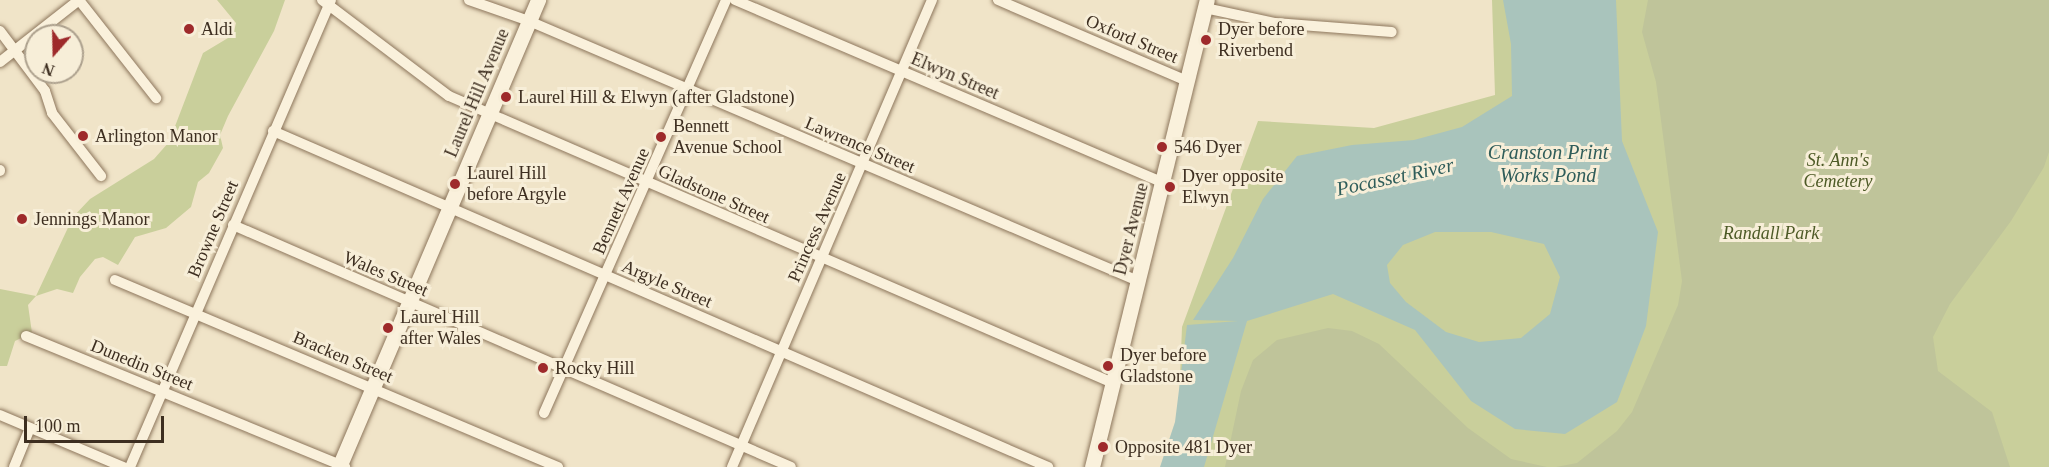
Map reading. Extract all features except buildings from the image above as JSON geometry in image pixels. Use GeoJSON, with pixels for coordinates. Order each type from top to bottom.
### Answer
{"type":"FeatureCollection","features":[{"type":"Feature","properties":{"kind":"street"},"geometry":{"type":"LineString","coordinates":[[0,62],[79,0],[156,98]]}},
{"type":"Feature","properties":{"kind":"street","name":"Lawrence Street"},"geometry":{"type":"LineString","coordinates":[[469,0],[529,21],[1138,281]]}},
{"type":"Feature","properties":{"kind":"street","name":"Laurel Hill Avenue"},"geometry":{"type":"LineString","coordinates":[[342,466],[409,301],[538,0]]}},
{"type":"Feature","properties":{"kind":"street","name":"Bennett Avenue"},"geometry":{"type":"LineString","coordinates":[[544,413],[726,0]]}},
{"type":"Feature","properties":{"kind":"street","name":"Elwyn Street"},"geometry":{"type":"LineString","coordinates":[[735,0],[1162,182]]}},
{"type":"Feature","properties":{"kind":"street","name":"Princess Avenue"},"geometry":{"type":"LineString","coordinates":[[732,467],[932,0]]}},
{"type":"Feature","properties":{"kind":"street","name":"Oxford Street"},"geometry":{"type":"LineString","coordinates":[[998,0],[1187,81]]}},
{"type":"Feature","properties":{"kind":"street","name":"Gladstone Street"},"geometry":{"type":"LineString","coordinates":[[326,1],[412,72],[449,96],[821,260],[1113,383]]}},
{"type":"Feature","properties":{"kind":"street","name":"Browne Street"},"geometry":{"type":"LineString","coordinates":[[130,467],[326,1]]}},
{"type":"Feature","properties":{"kind":"street","name":"Dyer Avenue"},"geometry":{"type":"LineString","coordinates":[[1092,467],[1206,4]]}},
{"type":"Feature","properties":{"kind":"street"},"geometry":{"type":"LineString","coordinates":[[1206,4],[1275,23],[1392,32]]}},
{"type":"Feature","properties":{"kind":"street"},"geometry":{"type":"LineString","coordinates":[[0,31],[45,91],[52,113],[101,176]]}},
{"type":"Feature","properties":{"kind":"street","name":"Argyle Street"},"geometry":{"type":"LineString","coordinates":[[273,131],[1048,467]]}},
{"type":"Feature","properties":{"kind":"street","name":"Wales Street"},"geometry":{"type":"LineString","coordinates":[[233,225],[791,467]]}},
{"type":"Feature","properties":{"kind":"street","name":"Bracken Street"},"geometry":{"type":"LineString","coordinates":[[115,280],[558,467]]}},
{"type":"Feature","properties":{"kind":"street","name":"Dunedin Street"},"geometry":{"type":"LineString","coordinates":[[26,336],[342,466]]}},
{"type":"Feature","properties":{"kind":"street"},"geometry":{"type":"LineString","coordinates":[[0,415],[123,467]]}},
{"type":"Feature","properties":{"kind":"street"},"geometry":{"type":"LineString","coordinates":[[14,467],[30,428]]}},
{"type":"Feature","properties":{"kind":"green space"},"geometry":{"type":"Polygon","coordinates":[[[217,0],[285,0],[274,31],[220,135],[223,148],[209,173],[198,182],[191,207],[166,228],[135,237],[118,265],[103,257],[95,259],[80,277],[73,293],[57,289],[36,296],[73,217],[90,199],[154,159],[169,142],[203,53],[233,35],[236,23],[217,0]]]}},
{"type":"Feature","properties":{"kind":"green space","name":"Randall Park"},"geometry":{"type":"Polygon","coordinates":[[[1492,0],[2049,0],[2049,467],[1164,467],[1178,427],[1182,327],[1258,121],[1374,128],[1495,95],[1492,0]]]}},
{"type":"Feature","properties":{"kind":"green space","name":"St. Ann's Cemetery"},"geometry":{"type":"Polygon","coordinates":[[[1648,0],[2049,0],[2049,152],[2044,167],[2011,221],[1950,304],[1933,337],[1938,371],[1992,412],[2010,467],[1556,467],[1577,463],[1617,431],[1632,412],[1678,305],[1682,281],[1656,82],[1642,32],[1648,0]]]}},
{"type":"Feature","properties":{"kind":"green space"},"geometry":{"type":"Polygon","coordinates":[[[0,289],[36,296],[28,305],[32,333],[15,341],[7,366],[0,366],[0,289]]]}},
{"type":"Feature","properties":{"kind":"green space"},"geometry":{"type":"Polygon","coordinates":[[[1328,328],[1352,331],[1379,344],[1468,428],[1511,459],[1547,467],[1225,467],[1241,391],[1253,360],[1277,340],[1328,328]]]}},
{"type":"Feature","properties":{"kind":"water","name":"Cranston Print Works Pond"},"geometry":{"type":"Polygon","coordinates":[[[1503,0],[1616,0],[1622,141],[1658,232],[1646,326],[1617,402],[1565,434],[1515,429],[1471,401],[1415,330],[1333,294],[1247,321],[1204,467],[1160,467],[1175,422],[1187,325],[1238,321],[1193,320],[1233,258],[1263,199],[1297,156],[1352,145],[1414,140],[1462,127],[1512,96],[1511,44],[1503,0]],[[1435,232],[1403,245],[1387,265],[1390,283],[1406,302],[1446,332],[1479,342],[1521,338],[1550,314],[1560,277],[1544,244],[1491,232],[1435,232]]]}},
{"type":"Feature","properties":{"kind":"place","name":"Aldi"},"geometry":{"type":"Point","coordinates":[189,29]}},
{"type":"Feature","properties":{"kind":"place","name":"Dyer before Riverbend"},"geometry":{"type":"Point","coordinates":[1206,40]}},
{"type":"Feature","properties":{"kind":"place","name":"Laurel Hill & Elwyn (after Gladstone)"},"geometry":{"type":"Point","coordinates":[506,97]}},
{"type":"Feature","properties":{"kind":"place","name":"Arlington Manor"},"geometry":{"type":"Point","coordinates":[83,136]}},
{"type":"Feature","properties":{"kind":"place","name":"Bennett Avenue School"},"geometry":{"type":"Point","coordinates":[661,137]}},
{"type":"Feature","properties":{"kind":"place","name":"546 Dyer"},"geometry":{"type":"Point","coordinates":[1162,147]}},
{"type":"Feature","properties":{"kind":"place","name":"Laurel Hill before Argyle"},"geometry":{"type":"Point","coordinates":[455,184]}},
{"type":"Feature","properties":{"kind":"place","name":"Dyer opposite Elwyn"},"geometry":{"type":"Point","coordinates":[1170,187]}},
{"type":"Feature","properties":{"kind":"place","name":"Jennings Manor"},"geometry":{"type":"Point","coordinates":[22,219]}},
{"type":"Feature","properties":{"kind":"place","name":"Laurel Hill after Wales"},"geometry":{"type":"Point","coordinates":[388,328]}},
{"type":"Feature","properties":{"kind":"place","name":"Dyer before Gladstone"},"geometry":{"type":"Point","coordinates":[1108,366]}},
{"type":"Feature","properties":{"kind":"place","name":"Rocky Hill"},"geometry":{"type":"Point","coordinates":[543,368]}},
{"type":"Feature","properties":{"kind":"place","name":"Opposite 481 Dyer"},"geometry":{"type":"Point","coordinates":[1103,447]}},
{"type":"Feature","properties":{"kind":"water label","name":"Pocasset River"},"geometry":{"type":"Point","coordinates":[1395,177]}}]}
